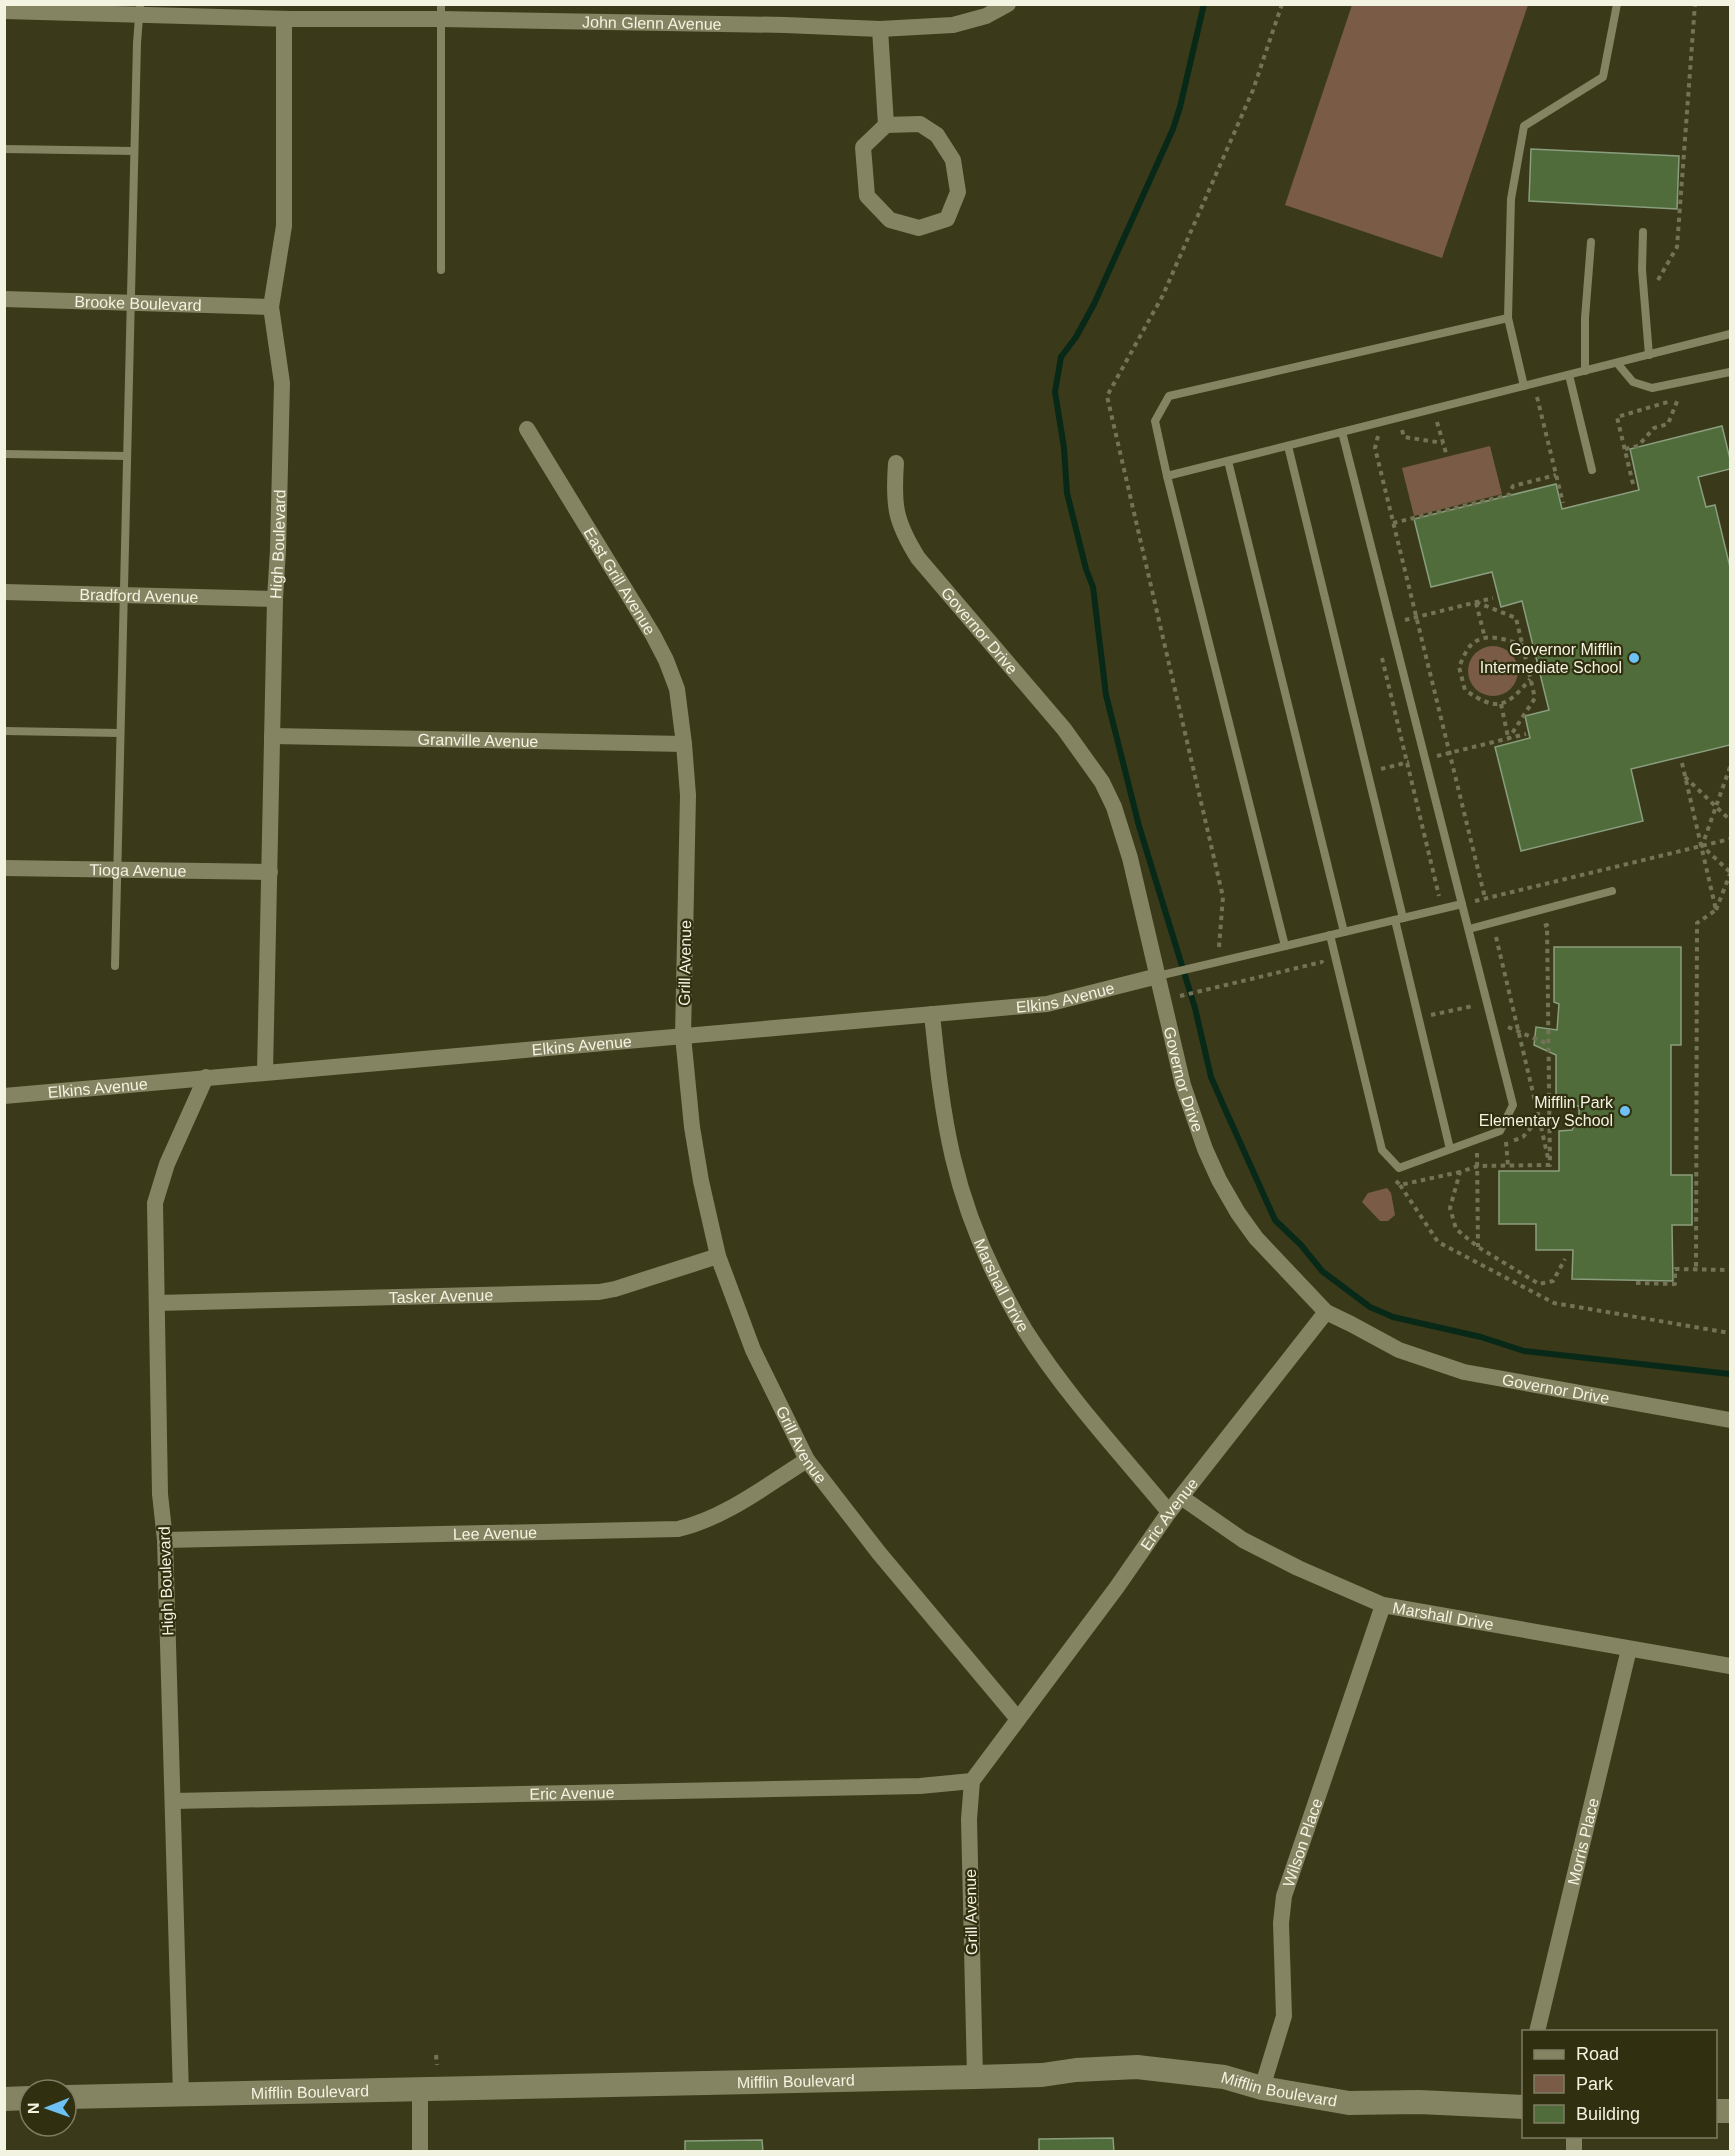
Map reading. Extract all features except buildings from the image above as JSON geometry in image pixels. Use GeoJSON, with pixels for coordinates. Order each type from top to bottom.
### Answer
{"type":"FeatureCollection","features":[{"type":"Feature","properties":{"kind":"street","name":"John Glenn Avenue"},"geometry":{"type":"LineString","coordinates":[[4,11],[140,9],[288,14],[441,12],[880,29],[953,25],[986,16],[1008,4]]}},
{"type":"Feature","properties":{"kind":"street","name":"High Boulevard"},"geometry":{"type":"LineString","coordinates":[[265,1072],[274,599],[278,550],[282,383],[271,307],[284,226],[288,14]]}},
{"type":"Feature","properties":{"kind":"street"},"geometry":{"type":"LineString","coordinates":[[880,29],[886,125],[863,147],[867,196],[890,220],[919,228],[946,219],[958,192],[953,160],[948,151],[937,135],[920,124],[886,125]]}},
{"type":"Feature","properties":{"kind":"street","name":"Brooke Boulevard"},"geometry":{"type":"LineString","coordinates":[[4,299],[271,307]]}},
{"type":"Feature","properties":{"kind":"street","name":"East Grill Avenue"},"geometry":{"type":"LineString","coordinates":[[527,429],[666,660],[677,689],[684,744]]}},
{"type":"Feature","properties":{"kind":"street","name":"Governor Drive"},"geometry":{"type":"LineString","coordinates":[[896,463],[894,497],[898,519],[905,537],[918,558],[1064,729],[1102,782],[1114,807],[1130,858],[1186,1096],[1219,1180],[1256,1238],[1326,1312],[1399,1350],[1464,1372],[1731,1420]]}},
{"type":"Feature","properties":{"kind":"street","name":"Bradford Avenue"},"geometry":{"type":"LineString","coordinates":[[4,592],[274,599]]}},
{"type":"Feature","properties":{"kind":"street","name":"Granville Avenue"},"geometry":{"type":"LineString","coordinates":[[272,736],[684,744]]}},
{"type":"Feature","properties":{"kind":"street","name":"Grill Avenue"},"geometry":{"type":"LineString","coordinates":[[684,744],[688,795],[683,1036],[692,1126],[701,1181],[718,1256],[753,1350],[807,1460],[879,1553],[1018,1719]]}},
{"type":"Feature","properties":{"kind":"street","name":"Tioga Avenue"},"geometry":{"type":"LineString","coordinates":[[4,868],[270,872]]}},
{"type":"Feature","properties":{"kind":"street","name":"Elkins Avenue"},"geometry":{"type":"LineString","coordinates":[[4,1095],[1047,1004],[1158,976]]}},
{"type":"Feature","properties":{"kind":"street","name":"Marshall Drive"},"geometry":{"type":"LineString","coordinates":[[932,1014],[943,1111],[953,1160],[967,1205],[996,1276],[1026,1331],[1068,1389],[1169,1512]]}},
{"type":"Feature","properties":{"kind":"street","name":"High Boulevard"},"geometry":{"type":"LineString","coordinates":[[181,2095],[165,1540],[160,1494],[155,1203],[166,1164],[206,1077]]}},
{"type":"Feature","properties":{"kind":"street","name":"Tasker Avenue"},"geometry":{"type":"LineString","coordinates":[[157,1303],[599,1292],[718,1256]]}},
{"type":"Feature","properties":{"kind":"street","name":"Eric Avenue"},"geometry":{"type":"LineString","coordinates":[[1018,1719],[1117,1587],[1169,1512],[1326,1312]]}},
{"type":"Feature","properties":{"kind":"street","name":"Lee Avenue"},"geometry":{"type":"LineString","coordinates":[[165,1540],[678,1529],[708,1519],[727,1509],[807,1460]]}},
{"type":"Feature","properties":{"kind":"street","name":"Marshall Drive"},"geometry":{"type":"LineString","coordinates":[[1181,1497],[1243,1540],[1298,1568],[1383,1605],[1629,1650],[1731,1666]]}},
{"type":"Feature","properties":{"kind":"street","name":"Wilson Place"},"geometry":{"type":"LineString","coordinates":[[1262,2088],[1284,2016],[1281,1923],[1284,1896],[1383,1605]]}},
{"type":"Feature","properties":{"kind":"street","name":"Morris Place"},"geometry":{"type":"LineString","coordinates":[[1537,2030],[1629,1650]]}},
{"type":"Feature","properties":{"kind":"street"},"geometry":{"type":"LineString","coordinates":[[972,1782],[1018,1719]]}},
{"type":"Feature","properties":{"kind":"street","name":"Grill Avenue"},"geometry":{"type":"LineString","coordinates":[[972,1782],[969,1819],[975,2077]]}},
{"type":"Feature","properties":{"kind":"street","name":"Eric Avenue"},"geometry":{"type":"LineString","coordinates":[[173,1801],[896,1786],[972,1782]]}},
{"type":"Feature","properties":{"kind":"street","name":"Mifflin Boulevard"},"geometry":{"type":"LineString","coordinates":[[78,2097],[975,2077],[1042,2075],[1076,2070],[1137,2067],[1224,2077],[1262,2088],[1349,2103],[1419,2102],[1522,2107]]}},
{"type":"Feature","properties":{"kind":"street"},"geometry":{"type":"LineString","coordinates":[[420,2089],[420,2151]]}},
{"type":"Feature","properties":{"kind":"lane"},"geometry":{"type":"LineString","coordinates":[[1524,386],[1508,318],[1511,199],[1524,126],[1603,77],[1617,4]]}},
{"type":"Feature","properties":{"kind":"lane"},"geometry":{"type":"LineString","coordinates":[[116,966],[130,304],[137,43],[140,9]]}},
{"type":"Feature","properties":{"kind":"lane"},"geometry":{"type":"LineString","coordinates":[[441,12],[441,270]]}},
{"type":"Feature","properties":{"kind":"lane"},"geometry":{"type":"LineString","coordinates":[[4,149],[134,151]]}},
{"type":"Feature","properties":{"kind":"lane"},"geometry":{"type":"LineString","coordinates":[[1643,232],[1642,270],[1649,355]]}},
{"type":"Feature","properties":{"kind":"lane"},"geometry":{"type":"LineString","coordinates":[[1585,371],[1585,318],[1591,242]]}},
{"type":"Feature","properties":{"kind":"lane"},"geometry":{"type":"LineString","coordinates":[[1285,946],[1155,421],[1169,396],[1508,318]]}},
{"type":"Feature","properties":{"kind":"lane"},"geometry":{"type":"LineString","coordinates":[[1167,476],[1731,334]]}},
{"type":"Feature","properties":{"kind":"lane"},"geometry":{"type":"LineString","coordinates":[[1617,363],[1633,382],[1652,388],[1731,372]]}},
{"type":"Feature","properties":{"kind":"lane"},"geometry":{"type":"LineString","coordinates":[[1569,375],[1592,470]]}},
{"type":"Feature","properties":{"kind":"lane"},"geometry":{"type":"LineString","coordinates":[[1330,936],[1382,1150],[1399,1168],[1500,1131],[1512,1105],[1342,432]]}},
{"type":"Feature","properties":{"kind":"lane"},"geometry":{"type":"LineString","coordinates":[[1288,446],[1368,772],[1450,1149]]}},
{"type":"Feature","properties":{"kind":"lane"},"geometry":{"type":"LineString","coordinates":[[4,454],[127,456]]}},
{"type":"Feature","properties":{"kind":"lane"},"geometry":{"type":"LineString","coordinates":[[1228,461],[1344,932]]}},
{"type":"Feature","properties":{"kind":"lane"},"geometry":{"type":"LineString","coordinates":[[4,731],[120,733]]}},
{"type":"Feature","properties":{"kind":"lane"},"geometry":{"type":"LineString","coordinates":[[1469,929],[1612,891]]}},
{"type":"Feature","properties":{"kind":"lane"},"geometry":{"type":"LineString","coordinates":[[1158,976],[1462,904]]}},
{"type":"Feature","properties":{"kind":"path"},"geometry":{"type":"LineString","coordinates":[[1644,299],[1677,248],[1695,4]]}},
{"type":"Feature","properties":{"kind":"path"},"geometry":{"type":"LineString","coordinates":[[1526,398],[1537,396],[1563,503]]}},
{"type":"Feature","properties":{"kind":"path"},"geometry":{"type":"LineString","coordinates":[[1633,484],[1617,417],[1687,396]]}},
{"type":"Feature","properties":{"kind":"path"},"geometry":{"type":"LineString","coordinates":[[1625,449],[1638,446],[1654,428],[1668,424],[1678,399]]}},
{"type":"Feature","properties":{"kind":"path"},"geometry":{"type":"LineString","coordinates":[[1428,422],[1448,418]]}},
{"type":"Feature","properties":{"kind":"path"},"geometry":{"type":"LineString","coordinates":[[1436,420],[1446,453]]}},
{"type":"Feature","properties":{"kind":"path"},"geometry":{"type":"LineString","coordinates":[[1410,427],[1401,429],[1404,437],[1443,443]]}},
{"type":"Feature","properties":{"kind":"path"},"geometry":{"type":"LineString","coordinates":[[1378,435],[1375,448],[1485,898],[1731,839]]}},
{"type":"Feature","properties":{"kind":"path"},"geometry":{"type":"LineString","coordinates":[[1393,523],[1509,495],[1513,486],[1556,475]]}},
{"type":"Feature","properties":{"kind":"path"},"geometry":{"type":"LineString","coordinates":[[1391,623],[1493,598]]}},
{"type":"Feature","properties":{"kind":"path"},"geometry":{"type":"LineString","coordinates":[[1476,602],[1485,638]]}},
{"type":"Feature","properties":{"kind":"path"},"geometry":{"type":"LineString","coordinates":[[1476,602],[1516,618],[1535,698],[1509,738]]}},
{"type":"Feature","properties":{"kind":"path"},"geometry":{"type":"LineString","coordinates":[[1522,645],[1503,638],[1485,638],[1471,644],[1459,667],[1465,690],[1483,702],[1501,704],[1516,696],[1530,679]]}},
{"type":"Feature","properties":{"kind":"path"},"geometry":{"type":"LineString","coordinates":[[1380,650],[1442,909]]}},
{"type":"Feature","properties":{"kind":"path"},"geometry":{"type":"LineString","coordinates":[[1501,704],[1509,738]]}},
{"type":"Feature","properties":{"kind":"path"},"geometry":{"type":"LineString","coordinates":[[1368,772],[1526,734]]}},
{"type":"Feature","properties":{"kind":"path"},"geometry":{"type":"LineString","coordinates":[[1682,763],[1716,910]]}},
{"type":"Feature","properties":{"kind":"path"},"geometry":{"type":"LineString","coordinates":[[1702,846],[1731,767]]}},
{"type":"Feature","properties":{"kind":"path"},"geometry":{"type":"LineString","coordinates":[[1685,777],[1731,820]]}},
{"type":"Feature","properties":{"kind":"path"},"geometry":{"type":"LineString","coordinates":[[1696,1269],[1697,923],[1716,910],[1731,873],[1702,846]]}},
{"type":"Feature","properties":{"kind":"path"},"geometry":{"type":"LineString","coordinates":[[1164,1000],[1322,962],[1325,973]]}},
{"type":"Feature","properties":{"kind":"path"},"geometry":{"type":"LineString","coordinates":[[1539,1118],[1550,1165]]}},
{"type":"Feature","properties":{"kind":"path"},"geometry":{"type":"LineString","coordinates":[[1478,1166],[1478,1247]]}},
{"type":"Feature","properties":{"kind":"path"},"geometry":{"type":"LineString","coordinates":[[1400,1185],[1460,1172]]}},
{"type":"Feature","properties":{"kind":"path"},"geometry":{"type":"LineString","coordinates":[[1393,1178],[1438,1242],[1554,1303],[1731,1333]]}},
{"type":"Feature","properties":{"kind":"path"},"geometry":{"type":"LineString","coordinates":[[1636,1283],[1675,1284],[1675,1269],[1731,1270]]}},
{"type":"Feature","properties":{"kind":"path"},"geometry":{"type":"LineString","coordinates":[[436,2055],[437,2064]]}},
{"type":"Feature","properties":{"kind":"green space"},"geometry":{"type":"Polygon","coordinates":[[[1352,5],[1528,5],[1442,258],[1285,205],[1352,5]]]}},
{"type":"Feature","properties":{"kind":"green space"},"geometry":{"type":"Polygon","coordinates":[[[1490,446],[1502,494],[1414,516],[1402,468],[1490,446]]]}},
{"type":"Feature","properties":{"kind":"green space"},"geometry":{"type":"Polygon","coordinates":[[[1493,646],[1511,653],[1518,671],[1511,689],[1493,696],[1475,689],[1468,671],[1475,653],[1493,646]]]}},
{"type":"Feature","properties":{"kind":"green space"},"geometry":{"type":"Polygon","coordinates":[[[1387,1188],[1391,1193],[1395,1215],[1388,1221],[1380,1221],[1362,1202],[1368,1193],[1387,1188]]]}},
{"type":"Feature","properties":{"kind":"waterway"},"geometry":{"type":"LineString","coordinates":[[1204,4],[1173,129],[1094,304],[1076,337],[1061,357],[1055,392],[1064,448],[1067,493],[1086,569],[1093,587],[1106,695],[1139,826],[1195,1008],[1211,1077],[1275,1220],[1301,1245],[1322,1271],[1370,1307],[1393,1317],[1481,1337],[1524,1351],[1730,1374]]}},
{"type":"Feature","properties":{"kind":"place","name":"Governor Mifflin Intermediate School"},"geometry":{"type":"Point","coordinates":[1634,658]}},
{"type":"Feature","properties":{"kind":"place","name":"Mifflin Park Elementary School"},"geometry":{"type":"Point","coordinates":[1625,1111]}}]}
